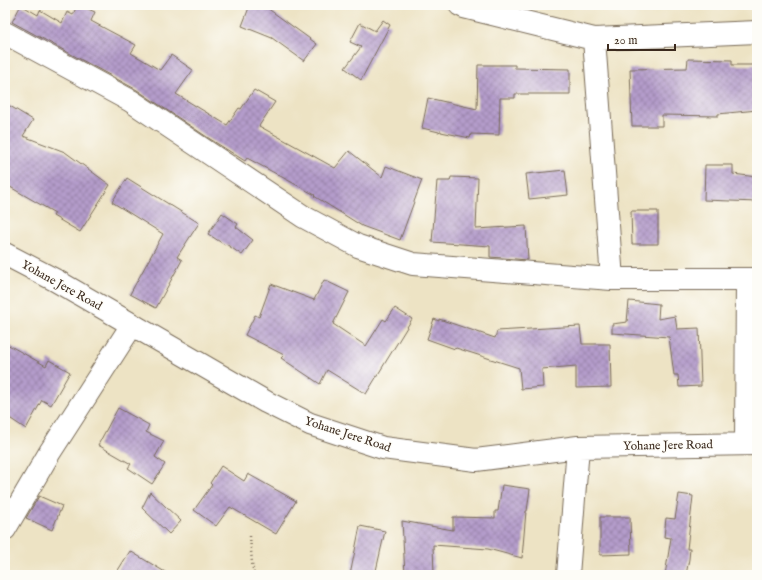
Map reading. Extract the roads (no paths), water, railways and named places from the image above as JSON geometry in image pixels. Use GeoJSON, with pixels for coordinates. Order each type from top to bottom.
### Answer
{"type":"FeatureCollection","features":[{"type":"Feature","properties":{"kind":"street"},"geometry":{"type":"LineString","coordinates":[[460,5],[594,39],[757,32]]}},
{"type":"Feature","properties":{"kind":"street"},"geometry":{"type":"LineString","coordinates":[[5,33],[131,100],[304,217],[358,246],[413,264],[612,279],[752,279],[751,444]]}},
{"type":"Feature","properties":{"kind":"street"},"geometry":{"type":"LineString","coordinates":[[594,39],[612,279]]}},
{"type":"Feature","properties":{"kind":"street","name":"Yohane Jere Road"},"geometry":{"type":"LineString","coordinates":[[5,254],[55,280],[266,402],[310,424],[383,448],[476,460],[578,447],[751,444]]}},
{"type":"Feature","properties":{"kind":"street"},"geometry":{"type":"LineString","coordinates":[[5,529],[50,452],[132,324]]}},
{"type":"Feature","properties":{"kind":"street"},"geometry":{"type":"LineString","coordinates":[[568,575],[578,447]]}}]}
